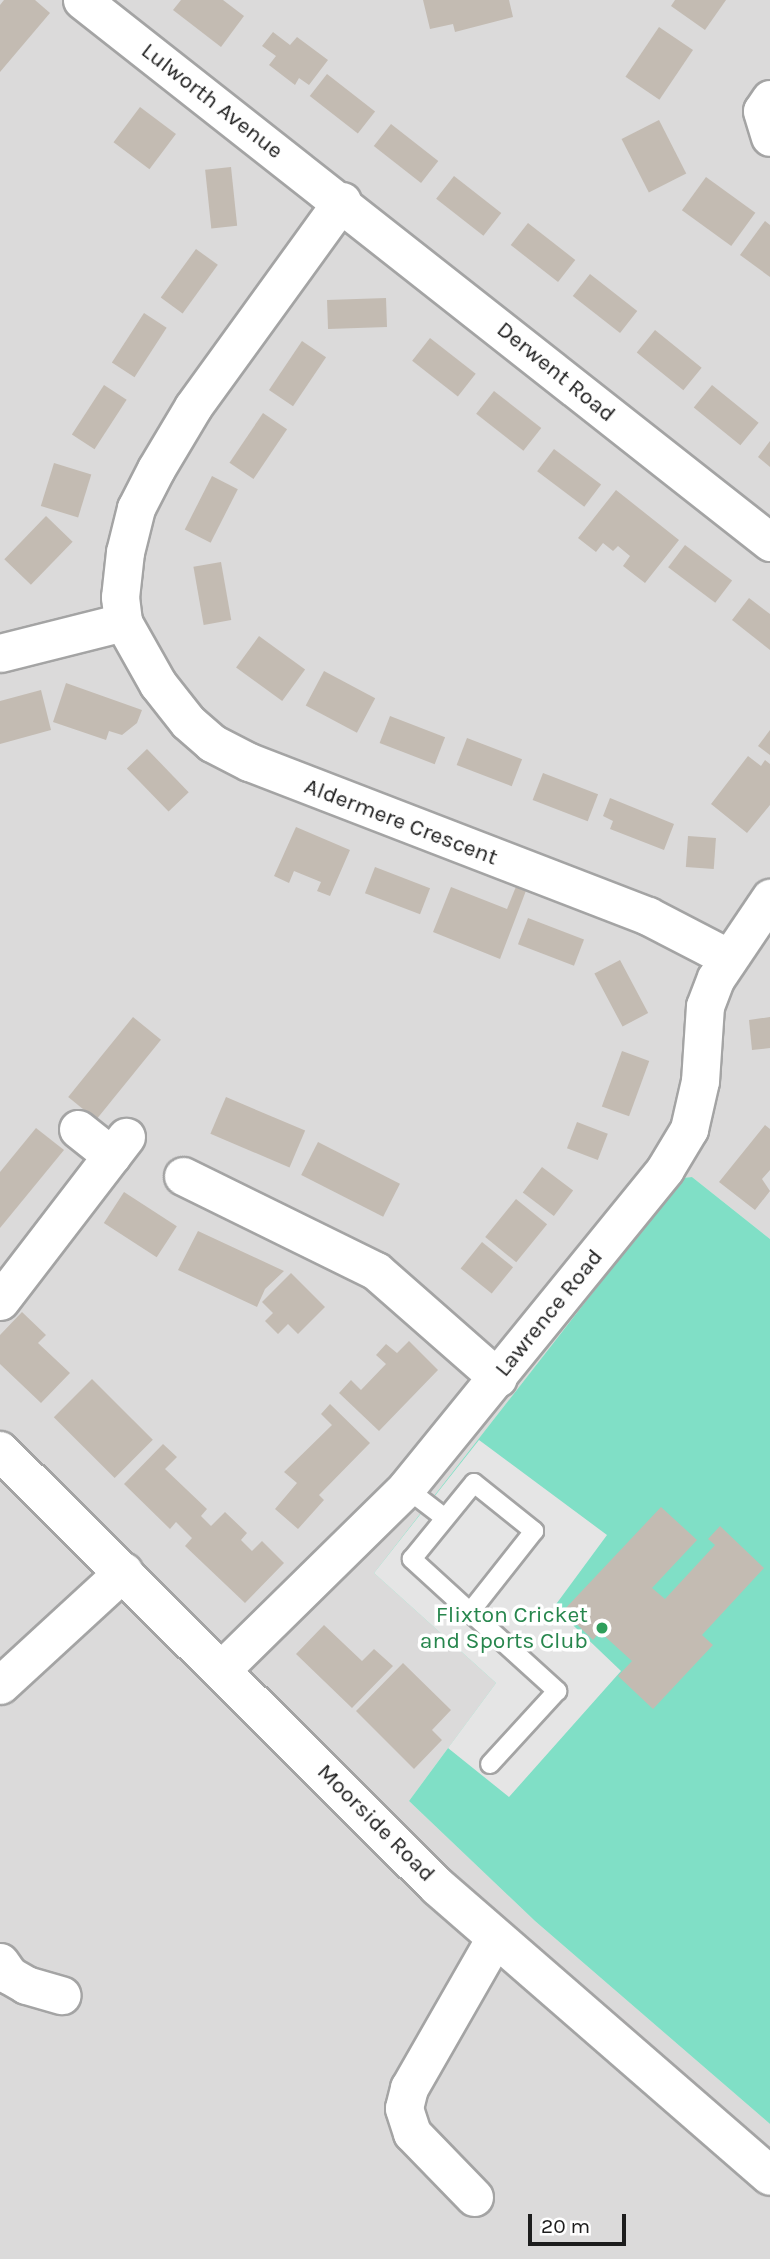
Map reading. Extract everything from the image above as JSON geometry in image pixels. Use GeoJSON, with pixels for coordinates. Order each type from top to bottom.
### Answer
{"type":"FeatureCollection","features":[{"type":"Feature","properties":{"kind":"street","name":"Lulworth Avenue"},"geometry":{"type":"LineString","coordinates":[[82,0],[342,201]]}},
{"type":"Feature","properties":{"kind":"street"},"geometry":{"type":"LineString","coordinates":[[770,99],[762,111],[770,137]]}},
{"type":"Feature","properties":{"kind":"street","name":"Derwent Road"},"geometry":{"type":"LineString","coordinates":[[342,201],[770,542]]}},
{"type":"Feature","properties":{"kind":"street","name":"Aldermere Crescent"},"geometry":{"type":"LineString","coordinates":[[342,201],[193,407],[156,469],[136,508],[125,552],[120,597],[123,622],[159,684],[188,722],[212,743],[249,762],[648,916],[729,958]]}},
{"type":"Feature","properties":{"kind":"street"},"geometry":{"type":"LineString","coordinates":[[0,653],[123,622]]}},
{"type":"Feature","properties":{"kind":"street","name":"Lawrence Road"},"geometry":{"type":"LineString","coordinates":[[223,1668],[405,1488],[498,1378],[665,1168],[689,1129],[700,1081],[705,1006],[729,958],[759,936],[770,898]]}},
{"type":"Feature","properties":{"kind":"street"},"geometry":{"type":"LineString","coordinates":[[0,1301],[119,1146],[78,1129]]}},
{"type":"Feature","properties":{"kind":"street"},"geometry":{"type":"LineString","coordinates":[[183,1176],[376,1271],[498,1378]]}},
{"type":"Feature","properties":{"kind":"street","name":"Moorside Road"},"geometry":{"type":"LineString","coordinates":[[0,1451],[495,1938],[770,2176]]}},
{"type":"Feature","properties":{"kind":"street"},"geometry":{"type":"LineString","coordinates":[[0,1685],[124,1571]]}},
{"type":"Feature","properties":{"kind":"street"},"geometry":{"type":"LineString","coordinates":[[474,2197],[412,2133],[404,2108],[409,2088],[495,1938]]}},
{"type":"Feature","properties":{"kind":"street"},"geometry":{"type":"LineString","coordinates":[[0,1962],[26,1985],[62,1995]]}},
{"type":"Feature","properties":{"kind":"lane"},"geometry":{"type":"LineString","coordinates":[[470,1612],[534,1531],[474,1483],[412,1559],[470,1612],[557,1691],[490,1764]]}},
{"type":"Feature","properties":{"kind":"lane"},"geometry":{"type":"LineString","coordinates":[[405,1488],[445,1518]]}},
{"type":"Feature","properties":{"kind":"shaded area"},"geometry":{"type":"Polygon","coordinates":[[[0,0],[770,0],[770,1239],[692,1177],[682,1178],[374,1573],[496,1683],[409,1801],[535,1921],[770,2124],[770,2259],[0,2259],[0,0]]]}},
{"type":"Feature","properties":{"kind":"shaded area"},"geometry":{"type":"Polygon","coordinates":[[[479,1440],[607,1535],[554,1607],[621,1671],[509,1797],[448,1748],[496,1683],[374,1573],[479,1440]]]}},
{"type":"Feature","properties":{"kind":"green space","name":"Flixton Cricket and Sports Club"},"geometry":{"type":"Polygon","coordinates":[[[692,1177],[770,1239],[770,2124],[535,1921],[409,1801],[496,1683],[374,1573],[682,1178],[692,1177]]]}},
{"type":"Feature","properties":{"kind":"building"},"geometry":{"type":"Polygon","coordinates":[[[4,0],[35,0],[50,13],[0,72],[0,5],[4,0]]]}},
{"type":"Feature","properties":{"kind":"building"},"geometry":{"type":"Polygon","coordinates":[[[181,0],[223,0],[244,16],[221,47],[173,10],[181,0]]]}},
{"type":"Feature","properties":{"kind":"building"},"geometry":{"type":"Polygon","coordinates":[[[423,0],[509,0],[513,17],[455,32],[453,24],[430,29],[423,0]]]}},
{"type":"Feature","properties":{"kind":"building"},"geometry":{"type":"Polygon","coordinates":[[[675,0],[726,0],[705,30],[671,6],[675,0]]]}},
{"type":"Feature","properties":{"kind":"building"},"geometry":{"type":"Polygon","coordinates":[[[659,27],[693,50],[659,100],[625,77],[659,27]]]}},
{"type":"Feature","properties":{"kind":"building"},"geometry":{"type":"Polygon","coordinates":[[[273,32],[290,45],[297,37],[328,60],[309,85],[299,78],[295,85],[269,65],[276,56],[262,46],[273,32]]]}},
{"type":"Feature","properties":{"kind":"building"},"geometry":{"type":"Polygon","coordinates":[[[327,74],[375,112],[358,134],[310,96],[327,74]]]}},
{"type":"Feature","properties":{"kind":"building"},"geometry":{"type":"Polygon","coordinates":[[[140,107],[176,134],[149,169],[114,142],[140,107]]]}},
{"type":"Feature","properties":{"kind":"building"},"geometry":{"type":"Polygon","coordinates":[[[659,120],[686,173],[649,193],[622,139],[659,120]]]}},
{"type":"Feature","properties":{"kind":"building"},"geometry":{"type":"Polygon","coordinates":[[[391,124],[438,161],[421,183],[374,146],[391,124]]]}},
{"type":"Feature","properties":{"kind":"building"},"geometry":{"type":"Polygon","coordinates":[[[231,167],[237,226],[211,228],[205,170],[231,167]]]}},
{"type":"Feature","properties":{"kind":"building"},"geometry":{"type":"Polygon","coordinates":[[[454,176],[501,213],[483,236],[436,199],[454,176]]]}},
{"type":"Feature","properties":{"kind":"building"},"geometry":{"type":"Polygon","coordinates":[[[706,177],[755,213],[731,246],[682,210],[706,177]]]}},
{"type":"Feature","properties":{"kind":"building"},"geometry":{"type":"Polygon","coordinates":[[[765,221],[770,225],[770,277],[740,255],[765,221]]]}},
{"type":"Feature","properties":{"kind":"building"},"geometry":{"type":"Polygon","coordinates":[[[528,223],[575,260],[558,282],[511,245],[528,223]]]}},
{"type":"Feature","properties":{"kind":"building"},"geometry":{"type":"Polygon","coordinates":[[[196,249],[218,265],[183,313],[161,298],[196,249]]]}},
{"type":"Feature","properties":{"kind":"building"},"geometry":{"type":"Polygon","coordinates":[[[590,274],[637,311],[620,333],[573,296],[590,274]]]}},
{"type":"Feature","properties":{"kind":"building"},"geometry":{"type":"Polygon","coordinates":[[[386,298],[387,327],[328,329],[327,300],[386,298]]]}},
{"type":"Feature","properties":{"kind":"building"},"geometry":{"type":"Polygon","coordinates":[[[144,313],[167,328],[135,377],[112,362],[144,313]]]}},
{"type":"Feature","properties":{"kind":"building"},"geometry":{"type":"Polygon","coordinates":[[[655,330],[702,368],[683,390],[637,353],[655,330]]]}},
{"type":"Feature","properties":{"kind":"building"},"geometry":{"type":"Polygon","coordinates":[[[430,338],[476,374],[458,397],[412,361],[430,338]]]}},
{"type":"Feature","properties":{"kind":"building"},"geometry":{"type":"Polygon","coordinates":[[[302,341],[326,357],[293,406],[269,390],[302,341]]]}},
{"type":"Feature","properties":{"kind":"building"},"geometry":{"type":"Polygon","coordinates":[[[104,385],[127,400],[95,449],[72,434],[104,385]]]}},
{"type":"Feature","properties":{"kind":"building"},"geometry":{"type":"Polygon","coordinates":[[[712,385],[759,423],[740,445],[694,408],[712,385]]]}},
{"type":"Feature","properties":{"kind":"building"},"geometry":{"type":"Polygon","coordinates":[[[494,391],[541,428],[523,451],[476,414],[494,391]]]}},
{"type":"Feature","properties":{"kind":"building"},"geometry":{"type":"Polygon","coordinates":[[[263,413],[287,429],[253,479],[229,463],[263,413]]]}},
{"type":"Feature","properties":{"kind":"building"},"geometry":{"type":"Polygon","coordinates":[[[770,441],[770,467],[758,457],[770,441]]]}},
{"type":"Feature","properties":{"kind":"building"},"geometry":{"type":"Polygon","coordinates":[[[554,449],[601,485],[584,507],[537,471],[554,449]]]}},
{"type":"Feature","properties":{"kind":"building"},"geometry":{"type":"Polygon","coordinates":[[[54,463],[91,474],[78,517],[41,506],[54,463]]]}},
{"type":"Feature","properties":{"kind":"building"},"geometry":{"type":"Polygon","coordinates":[[[212,476],[238,489],[211,543],[185,529],[212,476]]]}},
{"type":"Feature","properties":{"kind":"building"},"geometry":{"type":"Polygon","coordinates":[[[616,490],[679,540],[645,583],[623,566],[630,556],[618,546],[613,551],[603,543],[596,552],[578,538],[616,490]]]}},
{"type":"Feature","properties":{"kind":"building"},"geometry":{"type":"Polygon","coordinates":[[[46,516],[73,542],[31,585],[4,559],[46,516]]]}},
{"type":"Feature","properties":{"kind":"building"},"geometry":{"type":"Polygon","coordinates":[[[685,545],[732,581],[715,603],[668,567],[685,545]]]}},
{"type":"Feature","properties":{"kind":"building"},"geometry":{"type":"Polygon","coordinates":[[[221,562],[231,620],[204,625],[193,567],[221,562]]]}},
{"type":"Feature","properties":{"kind":"building"},"geometry":{"type":"Polygon","coordinates":[[[749,598],[770,614],[770,650],[732,620],[749,598]]]}},
{"type":"Feature","properties":{"kind":"building"},"geometry":{"type":"Polygon","coordinates":[[[259,636],[305,670],[282,701],[236,668],[259,636]]]}},
{"type":"Feature","properties":{"kind":"building"},"geometry":{"type":"Polygon","coordinates":[[[324,671],[375,698],[357,733],[306,705],[324,671]]]}},
{"type":"Feature","properties":{"kind":"building"},"geometry":{"type":"Polygon","coordinates":[[[66,683],[142,710],[137,723],[122,735],[109,731],[106,740],[53,722],[66,683]]]}},
{"type":"Feature","properties":{"kind":"building"},"geometry":{"type":"Polygon","coordinates":[[[41,690],[51,730],[0,744],[0,701],[41,690]]]}},
{"type":"Feature","properties":{"kind":"building"},"geometry":{"type":"Polygon","coordinates":[[[390,716],[445,737],[435,764],[380,743],[390,716]]]}},
{"type":"Feature","properties":{"kind":"building"},"geometry":{"type":"Polygon","coordinates":[[[770,730],[770,755],[758,746],[770,730]]]}},
{"type":"Feature","properties":{"kind":"building"},"geometry":{"type":"Polygon","coordinates":[[[467,738],[522,759],[512,786],[457,765],[467,738]]]}},
{"type":"Feature","properties":{"kind":"building"},"geometry":{"type":"Polygon","coordinates":[[[147,749],[189,792],[169,812],[127,768],[147,749]]]}},
{"type":"Feature","properties":{"kind":"building"},"geometry":{"type":"Polygon","coordinates":[[[748,756],[761,766],[765,760],[770,764],[770,805],[747,833],[711,804],[748,756]]]}},
{"type":"Feature","properties":{"kind":"building"},"geometry":{"type":"Polygon","coordinates":[[[543,773],[598,794],[588,821],[533,800],[543,773]]]}},
{"type":"Feature","properties":{"kind":"building"},"geometry":{"type":"Polygon","coordinates":[[[610,798],[674,824],[664,850],[610,829],[613,821],[603,816],[610,798]]]}},
{"type":"Feature","properties":{"kind":"building"},"geometry":{"type":"Polygon","coordinates":[[[296,827],[350,850],[330,896],[317,891],[321,882],[294,871],[289,883],[274,876],[296,827]]]}},
{"type":"Feature","properties":{"kind":"building"},"geometry":{"type":"Polygon","coordinates":[[[688,836],[716,838],[714,869],[686,867],[688,836]]]}},
{"type":"Feature","properties":{"kind":"building"},"geometry":{"type":"Polygon","coordinates":[[[375,867],[430,888],[420,914],[365,893],[375,867]]]}},
{"type":"Feature","properties":{"kind":"building"},"geometry":{"type":"Polygon","coordinates":[[[517,884],[527,888],[500,959],[433,932],[451,887],[507,909],[517,884]]]}},
{"type":"Feature","properties":{"kind":"building"},"geometry":{"type":"Polygon","coordinates":[[[528,918],[584,940],[574,966],[518,944],[528,918]]]}},
{"type":"Feature","properties":{"kind":"building"},"geometry":{"type":"Polygon","coordinates":[[[620,960],[648,1013],[623,1027],[594,974],[620,960]]]}},
{"type":"Feature","properties":{"kind":"building"},"geometry":{"type":"Polygon","coordinates":[[[133,1017],[161,1040],[96,1120],[68,1097],[133,1017]]]}},
{"type":"Feature","properties":{"kind":"building"},"geometry":{"type":"Polygon","coordinates":[[[770,1017],[770,1048],[752,1050],[749,1020],[770,1017]]]}},
{"type":"Feature","properties":{"kind":"building"},"geometry":{"type":"Polygon","coordinates":[[[622,1051],[649,1061],[629,1116],[602,1106],[622,1051]]]}},
{"type":"Feature","properties":{"kind":"building"},"geometry":{"type":"Polygon","coordinates":[[[226,1097],[305,1131],[290,1167],[210,1134],[226,1097]]]}},
{"type":"Feature","properties":{"kind":"building"},"geometry":{"type":"Polygon","coordinates":[[[577,1122],[608,1134],[598,1160],[567,1148],[577,1122]]]}},
{"type":"Feature","properties":{"kind":"building"},"geometry":{"type":"Polygon","coordinates":[[[765,1125],[770,1129],[770,1170],[762,1179],[770,1191],[755,1210],[719,1182],[765,1125]]]}},
{"type":"Feature","properties":{"kind":"building"},"geometry":{"type":"Polygon","coordinates":[[[36,1128],[64,1150],[0,1228],[0,1172],[36,1128]]]}},
{"type":"Feature","properties":{"kind":"building"},"geometry":{"type":"Polygon","coordinates":[[[318,1142],[400,1184],[383,1217],[301,1175],[318,1142]]]}},
{"type":"Feature","properties":{"kind":"building"},"geometry":{"type":"Polygon","coordinates":[[[542,1167],[573,1190],[554,1216],[523,1193],[542,1167]]]}},
{"type":"Feature","properties":{"kind":"building"},"geometry":{"type":"Polygon","coordinates":[[[124,1192],[177,1226],[157,1257],[104,1223],[124,1192]]]}},
{"type":"Feature","properties":{"kind":"building"},"geometry":{"type":"Polygon","coordinates":[[[516,1199],[547,1224],[516,1262],[485,1237],[516,1199]]]}},
{"type":"Feature","properties":{"kind":"building"},"geometry":{"type":"Polygon","coordinates":[[[198,1231],[284,1271],[265,1289],[257,1307],[178,1270],[198,1231]]]}},
{"type":"Feature","properties":{"kind":"building"},"geometry":{"type":"Polygon","coordinates":[[[482,1242],[513,1267],[492,1294],[461,1268],[482,1242]]]}},
{"type":"Feature","properties":{"kind":"building"},"geometry":{"type":"Polygon","coordinates":[[[291,1273],[325,1307],[298,1334],[288,1324],[278,1334],[265,1321],[273,1313],[262,1302],[291,1273]]]}},
{"type":"Feature","properties":{"kind":"building"},"geometry":{"type":"Polygon","coordinates":[[[22,1312],[46,1335],[38,1343],[70,1373],[41,1403],[0,1364],[0,1335],[22,1312]]]}},
{"type":"Feature","properties":{"kind":"building"},"geometry":{"type":"Polygon","coordinates":[[[409,1341],[438,1370],[379,1431],[339,1393],[351,1380],[361,1390],[386,1364],[376,1355],[386,1344],[397,1353],[409,1341]]]}},
{"type":"Feature","properties":{"kind":"building"},"geometry":{"type":"Polygon","coordinates":[[[92,1379],[153,1440],[115,1478],[54,1417],[92,1379]]]}},
{"type":"Feature","properties":{"kind":"building"},"geometry":{"type":"Polygon","coordinates":[[[330,1404],[370,1443],[319,1495],[324,1500],[298,1529],[275,1509],[297,1483],[284,1472],[332,1425],[321,1414],[330,1404]]]}},
{"type":"Feature","properties":{"kind":"building"},"geometry":{"type":"Polygon","coordinates":[[[163,1444],[177,1457],[165,1469],[207,1509],[201,1516],[211,1526],[225,1512],[247,1533],[241,1540],[252,1551],[262,1541],[284,1563],[245,1603],[185,1546],[192,1538],[176,1522],[170,1529],[124,1484],[163,1444]]]}},
{"type":"Feature","properties":{"kind":"building"},"geometry":{"type":"Polygon","coordinates":[[[661,1507],[697,1540],[652,1588],[665,1599],[715,1545],[708,1539],[720,1526],[764,1568],[702,1635],[713,1645],[653,1709],[618,1676],[632,1661],[600,1632],[593,1640],[563,1611],[661,1507]]]}},
{"type":"Feature","properties":{"kind":"building"},"geometry":{"type":"Polygon","coordinates":[[[324,1625],[362,1661],[374,1649],[393,1666],[352,1708],[296,1654],[324,1625]]]}},
{"type":"Feature","properties":{"kind":"building"},"geometry":{"type":"Polygon","coordinates":[[[403,1663],[451,1710],[432,1730],[442,1740],[414,1769],[356,1711],[403,1663]]]}},
{"type":"Feature","properties":{"kind":"place","name":"Flixton Cricket and Sports Club"},"geometry":{"type":"Point","coordinates":[602,1628]}}]}
